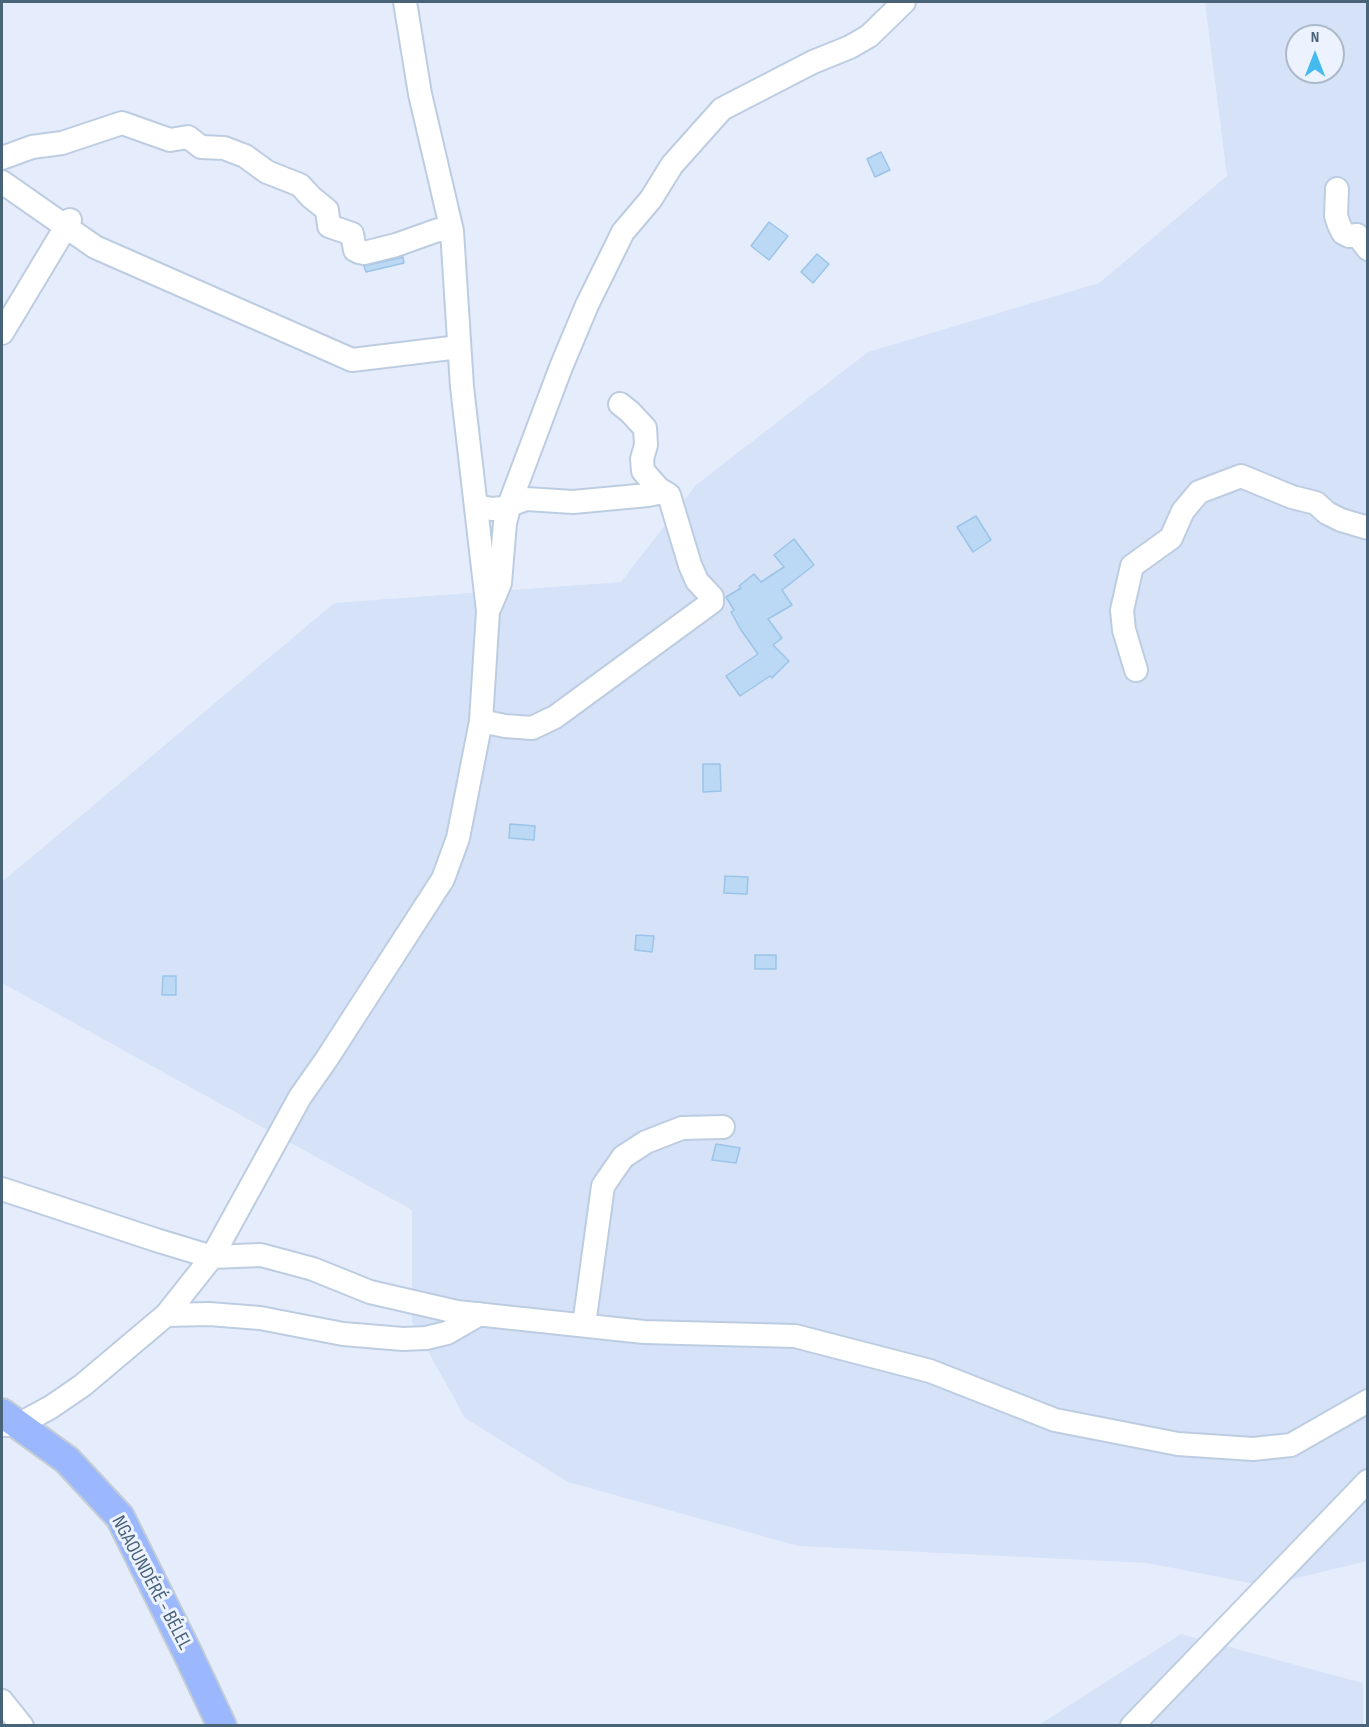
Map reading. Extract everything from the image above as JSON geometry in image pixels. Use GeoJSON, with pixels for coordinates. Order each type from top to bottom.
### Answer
{"type":"FeatureCollection","features":[{"type":"Feature","properties":{"kind":"main road","name":"NGAOUNDÉRÉ - BÉLEL"},"geometry":{"type":"LineString","coordinates":[[7,1421],[67,1460],[120,1517],[222,1725]]}},
{"type":"Feature","properties":{"kind":"street"},"geometry":{"type":"LineString","coordinates":[[7,1421],[51,1407],[83,1385],[166,1316],[212,1257],[300,1097],[443,879],[458,838],[481,722],[488,611],[462,387],[452,231],[420,94],[405,2]]}},
{"type":"Feature","properties":{"kind":"street"},"geometry":{"type":"LineString","coordinates":[[488,611],[500,584],[509,505],[561,367],[587,305],[623,232],[651,199],[672,165],[722,109],[869,36],[904,2]]}},
{"type":"Feature","properties":{"kind":"street"},"geometry":{"type":"LineString","coordinates":[[2,158],[32,147],[62,143],[122,123],[170,140],[188,137],[201,147],[224,148],[245,156],[267,172],[300,185],[327,210],[329,226],[352,234],[355,250],[359,252],[364,253],[396,245],[438,230],[452,231]]}},
{"type":"Feature","properties":{"kind":"street"},"geometry":{"type":"LineString","coordinates":[[2,182],[68,223],[95,247],[352,360],[459,346]]}},
{"type":"Feature","properties":{"kind":"street"},"geometry":{"type":"LineString","coordinates":[[1337,189],[1336,216],[1339,225],[1349,236],[1357,236],[1368,249]]}},
{"type":"Feature","properties":{"kind":"street"},"geometry":{"type":"LineString","coordinates":[[2,333],[68,223]]}},
{"type":"Feature","properties":{"kind":"street"},"geometry":{"type":"LineString","coordinates":[[481,722],[532,728],[555,717],[712,602],[712,597],[697,581],[693,573],[669,495],[663,492],[643,471],[645,428],[620,405]]}},
{"type":"Feature","properties":{"kind":"street"},"geometry":{"type":"LineString","coordinates":[[1136,670],[1124,630],[1122,610],[1132,566],[1171,538],[1183,511],[1199,492],[1241,476],[1292,498],[1316,503],[1327,513],[1341,520],[1368,528]]}},
{"type":"Feature","properties":{"kind":"street"},"geometry":{"type":"LineString","coordinates":[[476,506],[492,509],[526,499],[573,502],[663,492]]}},
{"type":"Feature","properties":{"kind":"street"},"geometry":{"type":"LineString","coordinates":[[584,1325],[603,1186],[623,1157],[646,1142],[682,1128],[723,1127]]}},
{"type":"Feature","properties":{"kind":"street"},"geometry":{"type":"LineString","coordinates":[[2,1189],[212,1257],[261,1255],[313,1269],[370,1292],[457,1312],[644,1332],[795,1336],[930,1371],[1055,1420],[1178,1444],[1253,1449],[1292,1445],[1368,1401]]}},
{"type":"Feature","properties":{"kind":"street"},"geometry":{"type":"LineString","coordinates":[[166,1316],[208,1314],[261,1318],[343,1334],[403,1340],[447,1333],[480,1314]]}},
{"type":"Feature","properties":{"kind":"street"},"geometry":{"type":"LineString","coordinates":[[1131,1725],[1368,1481]]}},
{"type":"Feature","properties":{"kind":"street"},"geometry":{"type":"LineString","coordinates":[[2,1701],[22,1725]]}},
{"type":"Feature","properties":{"kind":"shaded area"},"geometry":{"type":"Polygon","coordinates":[[[1205,2],[1367,2],[1367,1561],[1265,1586],[1147,1563],[798,1546],[568,1482],[465,1418],[412,1322],[412,1210],[2,983],[2,882],[334,603],[621,582],[696,485],[868,352],[1099,283],[1227,176],[1205,2]]]}},
{"type":"Feature","properties":{"kind":"shaded area"},"geometry":{"type":"Polygon","coordinates":[[[1181,1634],[1363,1683],[1363,1725],[1037,1726],[1181,1634]]]}},
{"type":"Feature","properties":{"kind":"building"},"geometry":{"type":"Polygon","coordinates":[[[881,152],[890,170],[875,177],[867,159],[881,152]]]}},
{"type":"Feature","properties":{"kind":"building"},"geometry":{"type":"Polygon","coordinates":[[[769,222],[788,236],[769,260],[751,246],[769,222]]]}},
{"type":"Feature","properties":{"kind":"building"},"geometry":{"type":"Polygon","coordinates":[[[817,254],[829,264],[813,283],[801,272],[817,254]]]}},
{"type":"Feature","properties":{"kind":"building"},"geometry":{"type":"Polygon","coordinates":[[[403,257],[404,263],[366,272],[364,266],[403,257]]]}},
{"type":"Feature","properties":{"kind":"building"},"geometry":{"type":"Polygon","coordinates":[[[976,516],[991,540],[973,552],[957,527],[976,516]]]}},
{"type":"Feature","properties":{"kind":"building"},"geometry":{"type":"Polygon","coordinates":[[[794,539],[814,565],[782,590],[792,605],[768,619],[782,638],[773,645],[789,661],[772,678],[770,676],[740,696],[726,676],[758,654],[741,630],[731,612],[734,610],[726,597],[741,588],[739,586],[754,574],[761,582],[784,567],[774,555],[794,539]]]}},
{"type":"Feature","properties":{"kind":"building"},"geometry":{"type":"Polygon","coordinates":[[[703,764],[720,764],[721,791],[703,792],[703,764]]]}},
{"type":"Feature","properties":{"kind":"building"},"geometry":{"type":"Polygon","coordinates":[[[510,824],[535,826],[534,840],[509,838],[510,824]]]}},
{"type":"Feature","properties":{"kind":"building"},"geometry":{"type":"Polygon","coordinates":[[[725,876],[748,877],[747,894],[724,893],[725,876]]]}},
{"type":"Feature","properties":{"kind":"building"},"geometry":{"type":"Polygon","coordinates":[[[636,935],[654,936],[652,952],[635,950],[636,935]]]}},
{"type":"Feature","properties":{"kind":"building"},"geometry":{"type":"Polygon","coordinates":[[[755,955],[776,955],[776,969],[755,969],[755,955]]]}},
{"type":"Feature","properties":{"kind":"building"},"geometry":{"type":"Polygon","coordinates":[[[163,976],[176,976],[176,995],[162,995],[163,976]]]}},
{"type":"Feature","properties":{"kind":"building"},"geometry":{"type":"Polygon","coordinates":[[[716,1144],[740,1148],[736,1163],[712,1160],[716,1144]]]}}]}
